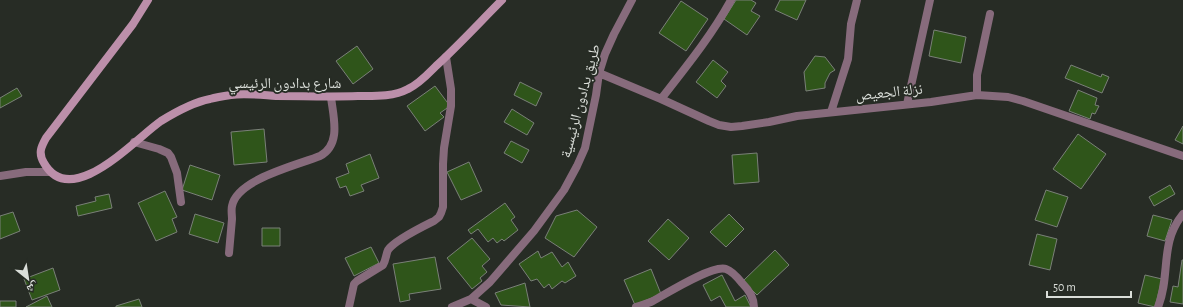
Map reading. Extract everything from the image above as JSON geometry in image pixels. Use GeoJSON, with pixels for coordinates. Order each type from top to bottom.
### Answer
{"type":"FeatureCollection","features":[{"type":"Feature","properties":{"kind":"main road"},"geometry":{"type":"LineString","coordinates":[[50,172],[40,155],[42,144],[133,24],[148,0]]}},
{"type":"Feature","properties":{"kind":"main road","name":"شارع بدادون الرئيسي"},"geometry":{"type":"LineString","coordinates":[[50,172],[62,179],[86,176],[100,169],[161,121],[208,99],[231,95],[331,97],[386,95],[399,93],[418,82],[446,57],[502,0]]}},
{"type":"Feature","properties":{"kind":"street","name":"طريق بدادون الرئيسية"},"geometry":{"type":"LineString","coordinates":[[452,307],[471,299],[490,282],[534,231],[564,190],[585,148],[599,73],[605,54],[632,0]]}},
{"type":"Feature","properties":{"kind":"street"},"geometry":{"type":"LineString","coordinates":[[661,99],[689,63],[722,16],[731,0]]}},
{"type":"Feature","properties":{"kind":"street"},"geometry":{"type":"LineString","coordinates":[[831,112],[848,59],[851,24],[857,0]]}},
{"type":"Feature","properties":{"kind":"street"},"geometry":{"type":"LineString","coordinates":[[907,104],[930,0]]}},
{"type":"Feature","properties":{"kind":"street"},"geometry":{"type":"LineString","coordinates":[[977,95],[977,75],[990,14]]}},
{"type":"Feature","properties":{"kind":"street"},"geometry":{"type":"LineString","coordinates":[[349,307],[354,284],[383,265],[387,252],[393,245],[434,221],[442,213],[444,148],[452,106],[446,57]]}},
{"type":"Feature","properties":{"kind":"street","name":"نزلة الجعيص"},"geometry":{"type":"LineString","coordinates":[[599,73],[709,121],[719,125],[731,127],[769,122],[797,116],[977,95],[1020,99],[1183,156]]}},
{"type":"Feature","properties":{"kind":"street"},"geometry":{"type":"LineString","coordinates":[[229,253],[232,205],[237,195],[243,189],[261,178],[320,156],[326,153],[332,146],[335,127],[331,97]]}},
{"type":"Feature","properties":{"kind":"street"},"geometry":{"type":"LineString","coordinates":[[134,142],[168,153],[174,163],[177,173],[180,202]]}},
{"type":"Feature","properties":{"kind":"street"},"geometry":{"type":"LineString","coordinates":[[0,176],[26,172],[50,172]]}},
{"type":"Feature","properties":{"kind":"street"},"geometry":{"type":"LineString","coordinates":[[1158,307],[1164,286],[1166,253],[1170,238],[1173,229],[1183,214]]}},
{"type":"Feature","properties":{"kind":"street"},"geometry":{"type":"LineString","coordinates":[[636,307],[648,303],[704,273],[723,268],[731,272],[745,286],[753,298],[754,307]]}},
{"type":"Feature","properties":{"kind":"street"},"geometry":{"type":"LineString","coordinates":[[471,299],[486,307]]}},
{"type":"Feature","properties":{"kind":"building"},"geometry":{"type":"Polygon","coordinates":[[[736,0],[751,0],[756,3],[751,11],[760,16],[747,35],[724,19],[736,0]]]}},
{"type":"Feature","properties":{"kind":"building"},"geometry":{"type":"Polygon","coordinates":[[[780,0],[806,0],[797,20],[775,10],[780,0]]]}},
{"type":"Feature","properties":{"kind":"building"},"geometry":{"type":"Polygon","coordinates":[[[681,1],[708,19],[686,51],[659,33],[681,1]]]}},
{"type":"Feature","properties":{"kind":"building"},"geometry":{"type":"Polygon","coordinates":[[[934,30],[966,37],[961,63],[929,56],[934,30]]]}},
{"type":"Feature","properties":{"kind":"building"},"geometry":{"type":"Polygon","coordinates":[[[357,46],[373,69],[353,84],[336,61],[357,46]]]}},
{"type":"Feature","properties":{"kind":"building"},"geometry":{"type":"Polygon","coordinates":[[[815,56],[825,57],[835,70],[830,73],[825,83],[825,88],[806,91],[804,72],[815,56]]]}},
{"type":"Feature","properties":{"kind":"building"},"geometry":{"type":"Polygon","coordinates":[[[713,60],[728,72],[721,81],[726,86],[717,98],[696,82],[713,60]]]}},
{"type":"Feature","properties":{"kind":"building"},"geometry":{"type":"Polygon","coordinates":[[[1071,65],[1101,77],[1102,74],[1109,77],[1102,93],[1065,78],[1071,65]]]}},
{"type":"Feature","properties":{"kind":"building"},"geometry":{"type":"Polygon","coordinates":[[[520,82],[542,93],[536,106],[514,95],[520,82]]]}},
{"type":"Feature","properties":{"kind":"building"},"geometry":{"type":"Polygon","coordinates":[[[435,86],[450,106],[440,113],[444,117],[425,131],[407,106],[435,86]]]}},
{"type":"Feature","properties":{"kind":"building"},"geometry":{"type":"Polygon","coordinates":[[[17,88],[22,96],[0,108],[0,98],[17,88]]]}},
{"type":"Feature","properties":{"kind":"building"},"geometry":{"type":"Polygon","coordinates":[[[1078,90],[1097,98],[1095,105],[1099,106],[1095,114],[1092,113],[1090,119],[1069,111],[1078,90]]]}},
{"type":"Feature","properties":{"kind":"building"},"geometry":{"type":"Polygon","coordinates":[[[512,109],[534,123],[527,135],[504,122],[512,109]]]}},
{"type":"Feature","properties":{"kind":"building"},"geometry":{"type":"Polygon","coordinates":[[[1183,126],[1183,144],[1175,140],[1183,126]]]}},
{"type":"Feature","properties":{"kind":"building"},"geometry":{"type":"Polygon","coordinates":[[[264,129],[267,162],[234,165],[231,132],[264,129]]]}},
{"type":"Feature","properties":{"kind":"building"},"geometry":{"type":"Polygon","coordinates":[[[1078,134],[1106,154],[1081,189],[1053,169],[1078,134]]]}},
{"type":"Feature","properties":{"kind":"building"},"geometry":{"type":"Polygon","coordinates":[[[511,141],[529,150],[522,163],[504,153],[511,141]]]}},
{"type":"Feature","properties":{"kind":"building"},"geometry":{"type":"Polygon","coordinates":[[[757,153],[759,182],[734,184],[732,155],[757,153]]]}},
{"type":"Feature","properties":{"kind":"building"},"geometry":{"type":"Polygon","coordinates":[[[370,154],[379,178],[361,185],[364,191],[350,196],[346,186],[340,188],[336,178],[349,173],[346,164],[370,154]]]}},
{"type":"Feature","properties":{"kind":"building"},"geometry":{"type":"Polygon","coordinates":[[[469,162],[482,191],[461,200],[447,172],[469,162]]]}},
{"type":"Feature","properties":{"kind":"building"},"geometry":{"type":"Polygon","coordinates":[[[190,165],[220,175],[212,200],[182,190],[190,165]]]}},
{"type":"Feature","properties":{"kind":"building"},"geometry":{"type":"Polygon","coordinates":[[[1170,185],[1175,194],[1154,206],[1149,197],[1170,185]]]}},
{"type":"Feature","properties":{"kind":"building"},"geometry":{"type":"Polygon","coordinates":[[[1046,190],[1068,197],[1057,227],[1035,220],[1046,190]]]}},
{"type":"Feature","properties":{"kind":"building"},"geometry":{"type":"Polygon","coordinates":[[[165,191],[177,217],[172,219],[177,232],[156,241],[138,203],[165,191]]]}},
{"type":"Feature","properties":{"kind":"building"},"geometry":{"type":"Polygon","coordinates":[[[109,194],[112,208],[78,216],[76,206],[96,201],[95,197],[109,194]]]}},
{"type":"Feature","properties":{"kind":"building"},"geometry":{"type":"Polygon","coordinates":[[[505,203],[515,217],[511,220],[518,230],[504,241],[502,239],[497,243],[493,238],[488,242],[478,229],[471,234],[468,230],[505,203]]]}},
{"type":"Feature","properties":{"kind":"building"},"geometry":{"type":"Polygon","coordinates":[[[577,210],[597,227],[574,257],[545,238],[556,216],[577,210]]]}},
{"type":"Feature","properties":{"kind":"building"},"geometry":{"type":"Polygon","coordinates":[[[13,212],[20,231],[0,239],[0,216],[13,212]]]}},
{"type":"Feature","properties":{"kind":"building"},"geometry":{"type":"Polygon","coordinates":[[[195,214],[224,223],[218,243],[189,234],[195,214]]]}},
{"type":"Feature","properties":{"kind":"building"},"geometry":{"type":"Polygon","coordinates":[[[729,214],[744,229],[726,247],[710,232],[729,214]]]}},
{"type":"Feature","properties":{"kind":"building"},"geometry":{"type":"Polygon","coordinates":[[[1153,215],[1172,220],[1165,241],[1147,236],[1153,215]]]}},
{"type":"Feature","properties":{"kind":"building"},"geometry":{"type":"Polygon","coordinates":[[[668,219],[689,238],[669,260],[648,241],[668,219]]]}},
{"type":"Feature","properties":{"kind":"building"},"geometry":{"type":"Polygon","coordinates":[[[262,228],[280,228],[280,246],[262,246],[262,228]]]}},
{"type":"Feature","properties":{"kind":"building"},"geometry":{"type":"Polygon","coordinates":[[[1037,234],[1057,239],[1050,270],[1029,265],[1037,234]]]}},
{"type":"Feature","properties":{"kind":"building"},"geometry":{"type":"Polygon","coordinates":[[[472,238],[490,259],[482,266],[487,272],[480,278],[482,281],[472,289],[447,258],[472,238]]]}},
{"type":"Feature","properties":{"kind":"building"},"geometry":{"type":"Polygon","coordinates":[[[371,247],[379,263],[354,276],[345,258],[371,247]]]}},
{"type":"Feature","properties":{"kind":"building"},"geometry":{"type":"Polygon","coordinates":[[[775,250],[789,265],[757,295],[743,281],[775,250]]]}},
{"type":"Feature","properties":{"kind":"building"},"geometry":{"type":"Polygon","coordinates":[[[538,251],[541,258],[552,252],[562,267],[568,262],[576,276],[565,283],[562,281],[552,289],[549,284],[544,288],[537,279],[531,281],[519,264],[538,251]]]}},
{"type":"Feature","properties":{"kind":"building"},"geometry":{"type":"Polygon","coordinates":[[[435,257],[441,289],[409,294],[410,300],[400,302],[393,264],[435,257]]]}},
{"type":"Feature","properties":{"kind":"building"},"geometry":{"type":"Polygon","coordinates":[[[1182,260],[1183,304],[1170,302],[1173,286],[1178,287],[1182,260]]]}},
{"type":"Feature","properties":{"kind":"building"},"geometry":{"type":"Polygon","coordinates":[[[53,268],[60,290],[32,300],[24,279],[53,268]]]}},
{"type":"Feature","properties":{"kind":"building"},"geometry":{"type":"Polygon","coordinates":[[[651,269],[661,294],[635,305],[624,280],[651,269]]]}},
{"type":"Feature","properties":{"kind":"building"},"geometry":{"type":"Polygon","coordinates":[[[722,275],[735,301],[745,295],[751,307],[726,307],[720,296],[711,301],[703,285],[722,275]]]}},
{"type":"Feature","properties":{"kind":"building"},"geometry":{"type":"Polygon","coordinates":[[[1145,275],[1162,279],[1155,307],[1138,303],[1145,275]]]}},
{"type":"Feature","properties":{"kind":"building"},"geometry":{"type":"Polygon","coordinates":[[[525,283],[530,307],[501,305],[495,293],[525,283]]]}},
{"type":"Feature","properties":{"kind":"building"},"geometry":{"type":"Polygon","coordinates":[[[47,296],[52,307],[26,307],[47,296]]]}},
{"type":"Feature","properties":{"kind":"building"},"geometry":{"type":"Polygon","coordinates":[[[139,299],[142,307],[116,307],[116,306],[139,299]]]}},
{"type":"Feature","properties":{"kind":"building"},"geometry":{"type":"Polygon","coordinates":[[[0,301],[16,301],[16,307],[0,307],[0,301]]]}}]}
